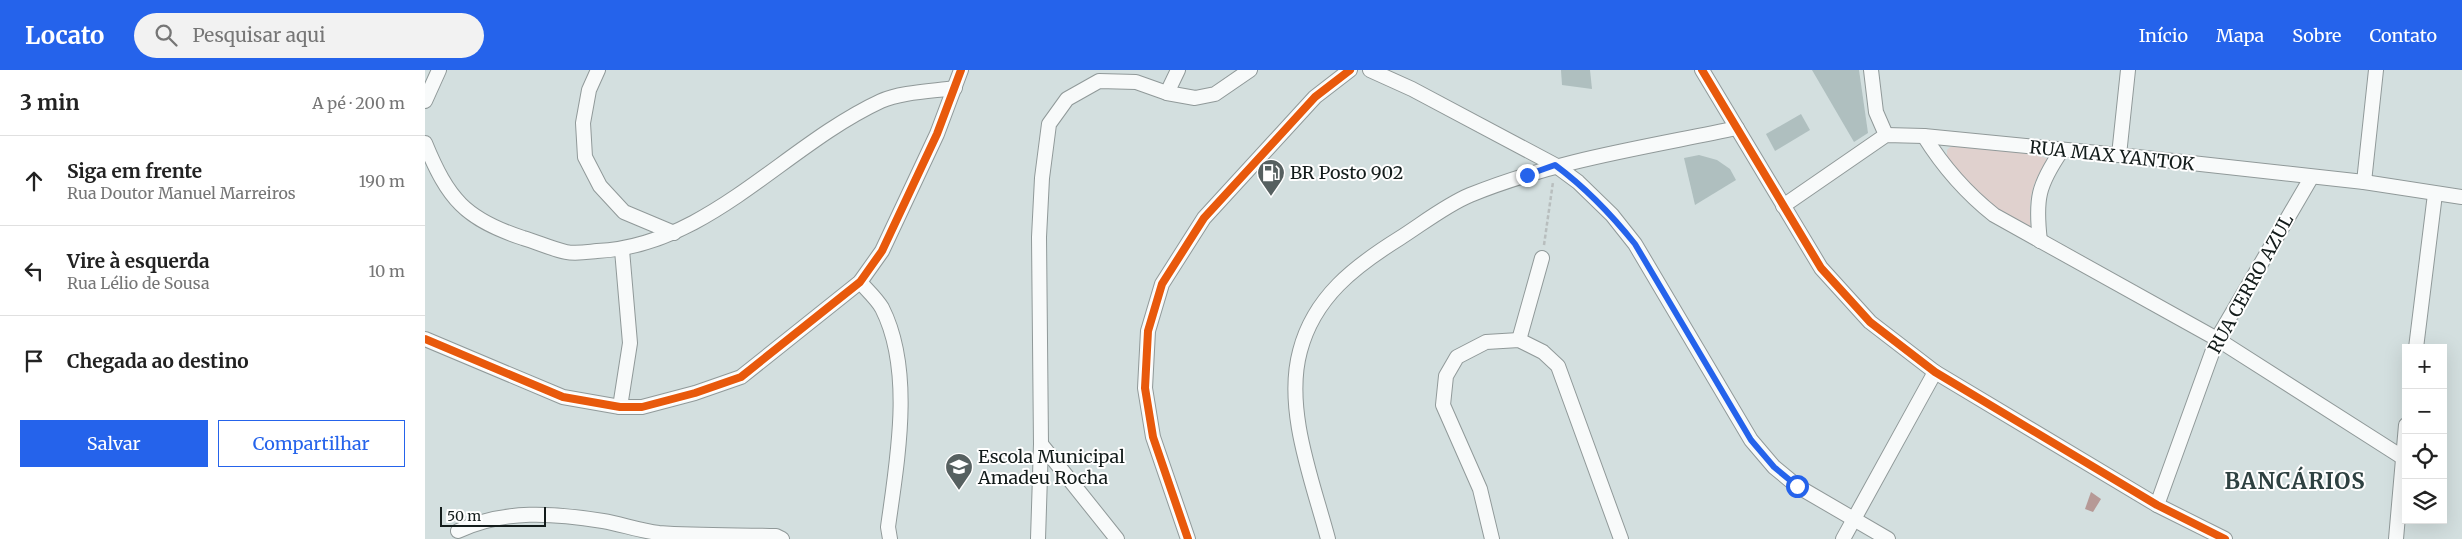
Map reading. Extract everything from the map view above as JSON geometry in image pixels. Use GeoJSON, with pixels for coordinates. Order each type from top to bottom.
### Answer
{"type":"FeatureCollection","features":[{"type":"Feature","properties":{"kind":"street"},"geometry":{"type":"LineString","coordinates":[[425,101],[439,70]]}},
{"type":"Feature","properties":{"kind":"street"},"geometry":{"type":"LineString","coordinates":[[598,70],[589,90],[583,123],[585,158],[600,186],[624,212],[674,234]]}},
{"type":"Feature","properties":{"kind":"street"},"geometry":{"type":"LineString","coordinates":[[425,339],[563,397],[620,406],[642,407],[695,393],[741,377],[860,282],[882,251],[937,134],[961,70]]}},
{"type":"Feature","properties":{"kind":"street"},"geometry":{"type":"LineString","coordinates":[[1167,93],[1178,70]]}},
{"type":"Feature","properties":{"kind":"street"},"geometry":{"type":"LineString","coordinates":[[1038,539],[1041,444],[1039,237],[1042,178],[1049,124],[1067,99],[1099,82],[1136,82],[1167,93],[1195,98],[1215,94],[1250,70]]}},
{"type":"Feature","properties":{"kind":"street"},"geometry":{"type":"LineString","coordinates":[[1188,539],[1153,437],[1145,388],[1149,331],[1162,284],[1204,218],[1315,96],[1350,70]]}},
{"type":"Feature","properties":{"kind":"street"},"geometry":{"type":"LineString","coordinates":[[1370,70],[1412,89],[1555,165],[1578,182],[1612,214],[1635,244],[1751,440],[1774,467],[1797,486],[1889,539]]}},
{"type":"Feature","properties":{"kind":"street"},"geometry":{"type":"LineString","coordinates":[[1702,70],[1821,268],[1870,322],[1935,372],[2157,506],[2225,539]]}},
{"type":"Feature","properties":{"kind":"street"},"geometry":{"type":"LineString","coordinates":[[1783,206],[1886,135],[1876,112],[1871,70]]}},
{"type":"Feature","properties":{"kind":"street"},"geometry":{"type":"LineString","coordinates":[[2119,155],[2128,70]]}},
{"type":"Feature","properties":{"kind":"street"},"geometry":{"type":"LineString","coordinates":[[2364,182],[2376,70]]}},
{"type":"Feature","properties":{"kind":"street"},"geometry":{"type":"LineString","coordinates":[[425,142],[434,164],[449,190],[467,212],[499,230],[568,252],[622,250],[674,234],[722,206],[806,144],[883,100],[955,88]]}},
{"type":"Feature","properties":{"kind":"street"},"geometry":{"type":"LineString","coordinates":[[1328,539],[1299,426],[1295,384],[1300,351],[1314,316],[1333,288],[1367,259],[1469,196],[1555,165],[1737,128]]}},
{"type":"Feature","properties":{"kind":"street","name":"RUA MAX YANTOK"},"geometry":{"type":"LineString","coordinates":[[1886,135],[1924,136],[2119,155],[2311,178],[2364,182],[2462,197]]}},
{"type":"Feature","properties":{"kind":"street"},"geometry":{"type":"LineString","coordinates":[[1924,136],[1966,193],[1993,216],[2217,339],[2402,457],[2396,539]]}},
{"type":"Feature","properties":{"kind":"street"},"geometry":{"type":"LineString","coordinates":[[2040,241],[2037,216],[2039,192],[2048,171],[2062,150]]}},
{"type":"Feature","properties":{"kind":"street","name":"RUA CERRO AZUL"},"geometry":{"type":"LineString","coordinates":[[2157,506],[2217,339],[2311,178]]}},
{"type":"Feature","properties":{"kind":"street"},"geometry":{"type":"LineString","coordinates":[[2416,344],[2435,194]]}},
{"type":"Feature","properties":{"kind":"street"},"geometry":{"type":"LineString","coordinates":[[620,406],[630,343],[622,250]]}},
{"type":"Feature","properties":{"kind":"street"},"geometry":{"type":"LineString","coordinates":[[1519,340],[1542,258]]}},
{"type":"Feature","properties":{"kind":"street"},"geometry":{"type":"LineString","coordinates":[[860,282],[881,307],[890,330],[897,364],[900,419],[888,528],[890,539]]}},
{"type":"Feature","properties":{"kind":"street"},"geometry":{"type":"LineString","coordinates":[[1492,539],[1480,490],[1443,404],[1446,376],[1457,357],[1486,342],[1519,340],[1543,352],[1558,366],[1621,539]]}},
{"type":"Feature","properties":{"kind":"street"},"geometry":{"type":"LineString","coordinates":[[1843,539],[1935,372]]}},
{"type":"Feature","properties":{"kind":"street"},"geometry":{"type":"LineString","coordinates":[[1041,444],[1117,539]]}},
{"type":"Feature","properties":{"kind":"street"},"geometry":{"type":"LineString","coordinates":[[458,531],[491,519],[515,514],[529,514],[603,521],[657,533],[776,536],[782,539]]}},
{"type":"Feature","properties":{"kind":"path"},"geometry":{"type":"LineString","coordinates":[[1542,258],[1555,165]]}},
{"type":"Feature","properties":{"kind":"shaded area"},"geometry":{"type":"Polygon","coordinates":[[[1976,146],[2031,153],[2048,159],[2037,177],[2030,201],[2031,231],[2008,221],[1947,161],[1947,150],[1950,147],[1976,146]]]}},
{"type":"Feature","properties":{"kind":"shaded area"},"geometry":{"type":"Polygon","coordinates":[[[2091,492],[2101,499],[2093,512],[2085,509],[2091,492]]]}},
{"type":"Feature","properties":{"kind":"building"},"geometry":{"type":"Polygon","coordinates":[[[1561,70],[1590,70],[1592,89],[1562,85],[1561,70]]]}},
{"type":"Feature","properties":{"kind":"building"},"geometry":{"type":"Polygon","coordinates":[[[1812,70],[1859,70],[1868,133],[1854,142],[1812,70]]]}},
{"type":"Feature","properties":{"kind":"building"},"geometry":{"type":"Polygon","coordinates":[[[1801,114],[1810,130],[1775,151],[1766,134],[1801,114]]]}},
{"type":"Feature","properties":{"kind":"building"},"geometry":{"type":"Polygon","coordinates":[[[1699,155],[1717,160],[1730,169],[1736,180],[1695,205],[1684,158],[1699,155]]]}},
{"type":"Feature","properties":{"kind":"cycle path"},"geometry":{"type":"LineString","coordinates":[[425,339],[563,397],[620,407],[642,407],[695,393],[741,377],[860,282],[882,251],[937,134],[961,70]]}},
{"type":"Feature","properties":{"kind":"cycle path"},"geometry":{"type":"LineString","coordinates":[[1188,539],[1153,437],[1145,388],[1148,331],[1162,284],[1204,218],[1315,97],[1350,70]]}},
{"type":"Feature","properties":{"kind":"cycle path"},"geometry":{"type":"LineString","coordinates":[[1702,70],[1821,268],[1870,322],[1935,372],[2157,505],[2225,539]]}},
{"type":"Feature","properties":{"kind":"place","name":"BR Posto 902"},"geometry":{"type":"Point","coordinates":[1271,197]}},
{"type":"Feature","properties":{"kind":"place","name":"Escola Municipal Amadeu Rocha"},"geometry":{"type":"Point","coordinates":[959,491]}},
{"type":"Feature","properties":{"kind":"district","name":"BANCÁRIOS"},"geometry":{"type":"Point","coordinates":[2295,481]}},
{"type":"Feature","properties":{"kind":"route"},"geometry":{"type":"LineString","coordinates":[[1527,175],[1555,165],[1578,182],[1612,214],[1635,244],[1751,440],[1774,467],[1797,486]]}}]}
